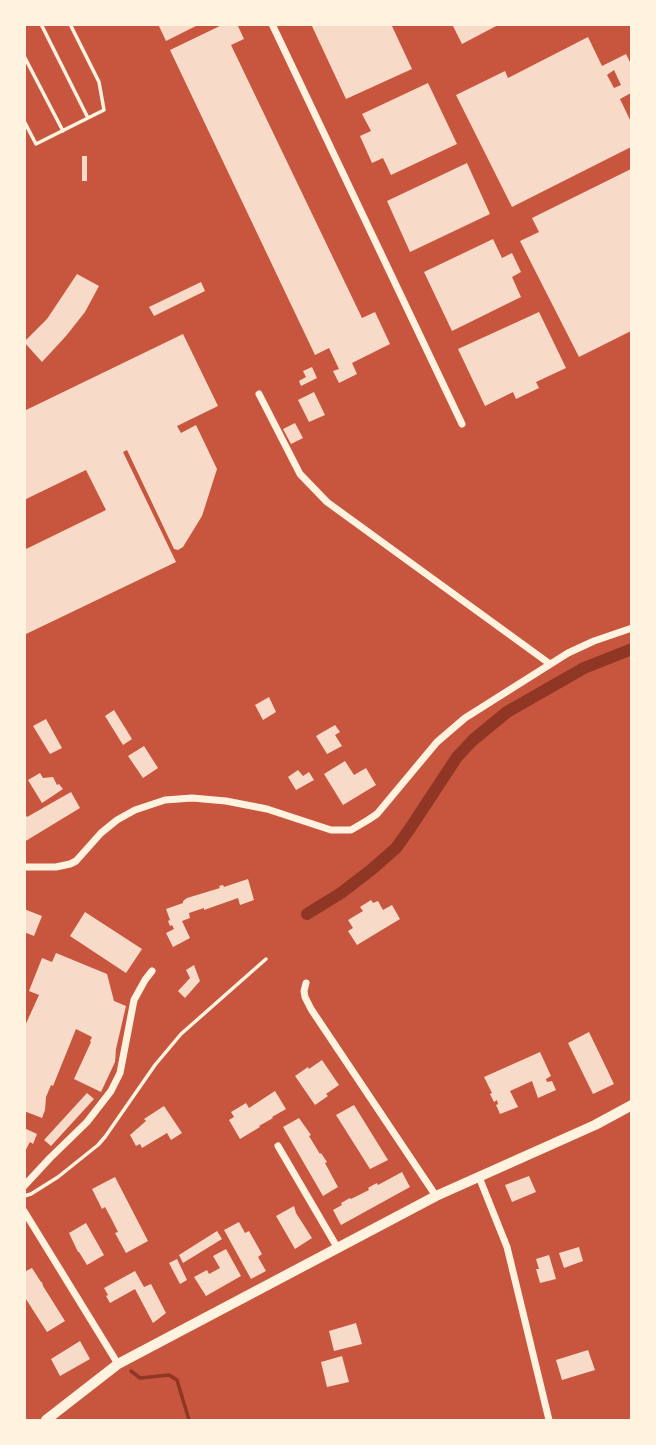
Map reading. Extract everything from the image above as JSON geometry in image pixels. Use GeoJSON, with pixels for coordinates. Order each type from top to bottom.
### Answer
{"type":"FeatureCollection","features":[{"type":"Feature","properties":{"kind":"street"},"geometry":{"type":"LineString","coordinates":[[272,24],[462,424]]}},
{"type":"Feature","properties":{"kind":"street"},"geometry":{"type":"LineString","coordinates":[[259,394],[300,474],[327,502],[550,664]]}},
{"type":"Feature","properties":{"kind":"street"},"geometry":{"type":"LineString","coordinates":[[24,867],[70,864],[117,820],[135,810],[165,800],[192,798],[226,801],[267,809],[331,830],[351,830],[368,821],[384,807],[437,742],[454,727],[550,664],[594,641],[632,628]]}},
{"type":"Feature","properties":{"kind":"street"},"geometry":{"type":"LineString","coordinates":[[24,1186],[87,1122],[111,1091],[120,1073],[134,1000],[152,971]]}},
{"type":"Feature","properties":{"kind":"street"},"geometry":{"type":"LineString","coordinates":[[306,983],[305,997],[311,1009],[436,1196]]}},
{"type":"Feature","properties":{"kind":"street"},"geometry":{"type":"LineString","coordinates":[[46,1420],[118,1364],[436,1196],[595,1125],[632,1105]]}},
{"type":"Feature","properties":{"kind":"street"},"geometry":{"type":"LineString","coordinates":[[278,1146],[337,1248]]}},
{"type":"Feature","properties":{"kind":"street"},"geometry":{"type":"LineString","coordinates":[[480,1177],[507,1247],[549,1420]]}},
{"type":"Feature","properties":{"kind":"street"},"geometry":{"type":"LineString","coordinates":[[24,1211],[118,1364]]}},
{"type":"Feature","properties":{"kind":"lane"},"geometry":{"type":"LineString","coordinates":[[41,24],[88,118]]}},
{"type":"Feature","properties":{"kind":"lane"},"geometry":{"type":"LineString","coordinates":[[24,121],[36,144],[104,110],[99,82],[70,24]]}},
{"type":"Feature","properties":{"kind":"lane"},"geometry":{"type":"LineString","coordinates":[[24,56],[63,131]]}},
{"type":"Feature","properties":{"kind":"lane"},"geometry":{"type":"LineString","coordinates":[[24,1196],[58,1177],[98,1145],[155,1065],[181,1034],[266,959]]}},
{"type":"Feature","properties":{"kind":"building"},"geometry":{"type":"Polygon","coordinates":[[[158,24],[200,24],[166,41],[158,24]]]}},
{"type":"Feature","properties":{"kind":"building"},"geometry":{"type":"Polygon","coordinates":[[[224,24],[237,24],[244,39],[231,45],[362,318],[375,312],[390,344],[352,363],[357,374],[339,383],[333,371],[339,369],[329,348],[315,355],[170,50],[224,24]]]}},
{"type":"Feature","properties":{"kind":"building"},"geometry":{"type":"Polygon","coordinates":[[[311,24],[391,24],[412,69],[346,99],[311,24]]]}},
{"type":"Feature","properties":{"kind":"building"},"geometry":{"type":"Polygon","coordinates":[[[452,24],[500,24],[462,44],[452,24]]]}},
{"type":"Feature","properties":{"kind":"building"},"geometry":{"type":"Polygon","coordinates":[[[588,37],[602,66],[626,54],[631,64],[631,93],[620,99],[631,122],[631,147],[512,207],[456,95],[505,71],[508,78],[588,37]],[[614,70],[607,75],[614,88],[621,85],[614,70]]]}},
{"type":"Feature","properties":{"kind":"building"},"geometry":{"type":"Polygon","coordinates":[[[428,83],[457,144],[391,175],[383,158],[372,163],[360,136],[371,131],[362,114],[428,83]]]}},
{"type":"Feature","properties":{"kind":"building"},"geometry":{"type":"Polygon","coordinates":[[[82,156],[87,156],[87,181],[82,181],[82,156]]]}},
{"type":"Feature","properties":{"kind":"building"},"geometry":{"type":"Polygon","coordinates":[[[467,163],[490,214],[410,252],[387,201],[467,163]]]}},
{"type":"Feature","properties":{"kind":"building"},"geometry":{"type":"Polygon","coordinates":[[[631,169],[631,331],[579,357],[520,241],[539,232],[532,218],[631,169]]]}},
{"type":"Feature","properties":{"kind":"building"},"geometry":{"type":"Polygon","coordinates":[[[493,239],[502,258],[512,253],[521,272],[512,277],[521,297],[452,331],[424,272],[493,239]]]}},
{"type":"Feature","properties":{"kind":"building"},"geometry":{"type":"Polygon","coordinates":[[[77,274],[99,286],[85,312],[42,362],[24,342],[47,319],[77,274]]]}},
{"type":"Feature","properties":{"kind":"building"},"geometry":{"type":"Polygon","coordinates":[[[201,282],[205,291],[154,316],[149,307],[201,282]]]}},
{"type":"Feature","properties":{"kind":"building"},"geometry":{"type":"Polygon","coordinates":[[[539,312],[566,368],[536,382],[539,388],[516,399],[513,392],[485,406],[458,349],[539,312]]]}},
{"type":"Feature","properties":{"kind":"building"},"geometry":{"type":"Polygon","coordinates":[[[183,334],[218,406],[177,426],[181,433],[196,425],[217,469],[202,516],[183,547],[174,549],[127,450],[123,452],[176,562],[24,635],[24,550],[106,510],[86,470],[24,500],[24,411],[183,334]]]}},
{"type":"Feature","properties":{"kind":"building"},"geometry":{"type":"Polygon","coordinates":[[[312,367],[317,378],[301,386],[299,381],[306,377],[303,371],[312,367]]]}},
{"type":"Feature","properties":{"kind":"building"},"geometry":{"type":"Polygon","coordinates":[[[314,392],[325,415],[309,422],[298,400],[314,392]]]}},
{"type":"Feature","properties":{"kind":"building"},"geometry":{"type":"Polygon","coordinates":[[[295,423],[303,438],[291,444],[283,429],[295,423]]]}},
{"type":"Feature","properties":{"kind":"building"},"geometry":{"type":"Polygon","coordinates":[[[269,697],[276,712],[263,720],[255,705],[269,697]]]}},
{"type":"Feature","properties":{"kind":"building"},"geometry":{"type":"Polygon","coordinates":[[[114,710],[132,739],[123,745],[105,716],[114,710]]]}},
{"type":"Feature","properties":{"kind":"building"},"geometry":{"type":"Polygon","coordinates":[[[46,719],[62,748],[50,754],[33,726],[46,719]]]}},
{"type":"Feature","properties":{"kind":"building"},"geometry":{"type":"Polygon","coordinates":[[[335,725],[340,732],[335,735],[342,746],[327,754],[316,736],[335,725]]]}},
{"type":"Feature","properties":{"kind":"building"},"geometry":{"type":"Polygon","coordinates":[[[144,746],[158,768],[143,778],[128,756],[144,746]]]}},
{"type":"Feature","properties":{"kind":"building"},"geometry":{"type":"Polygon","coordinates":[[[345,761],[354,775],[366,768],[376,785],[343,805],[324,774],[345,761]]]}},
{"type":"Feature","properties":{"kind":"building"},"geometry":{"type":"Polygon","coordinates":[[[298,770],[303,776],[309,772],[314,780],[296,790],[288,777],[298,770]]]}},
{"type":"Feature","properties":{"kind":"building"},"geometry":{"type":"Polygon","coordinates":[[[40,773],[43,778],[53,777],[63,789],[42,803],[28,780],[40,773]]]}},
{"type":"Feature","properties":{"kind":"building"},"geometry":{"type":"Polygon","coordinates":[[[71,792],[80,808],[24,842],[24,813],[27,817],[71,792]]]}},
{"type":"Feature","properties":{"kind":"building"},"geometry":{"type":"Polygon","coordinates":[[[248,879],[254,900],[240,905],[238,898],[189,913],[190,918],[182,921],[190,938],[173,947],[166,933],[174,929],[168,921],[170,920],[166,909],[183,903],[187,898],[220,888],[219,886],[224,887],[248,879]]]}},
{"type":"Feature","properties":{"kind":"building"},"geometry":{"type":"Polygon","coordinates":[[[371,900],[373,903],[378,901],[383,910],[392,905],[400,919],[357,945],[348,931],[353,928],[348,920],[363,911],[360,907],[371,900]]]}},
{"type":"Feature","properties":{"kind":"building"},"geometry":{"type":"Polygon","coordinates":[[[24,909],[42,916],[34,936],[24,932],[24,909]]]}},
{"type":"Feature","properties":{"kind":"building"},"geometry":{"type":"Polygon","coordinates":[[[85,912],[142,949],[126,973],[70,936],[85,912]]]}},
{"type":"Feature","properties":{"kind":"building"},"geometry":{"type":"Polygon","coordinates":[[[56,953],[107,974],[114,1001],[126,1006],[115,1062],[101,1092],[74,1079],[92,1037],[76,1029],[46,1097],[42,1118],[24,1111],[24,1028],[39,995],[29,991],[42,958],[52,962],[56,953]]]}},
{"type":"Feature","properties":{"kind":"building"},"geometry":{"type":"Polygon","coordinates":[[[194,965],[200,981],[185,998],[178,991],[190,978],[186,970],[194,965]]]}},
{"type":"Feature","properties":{"kind":"building"},"geometry":{"type":"Polygon","coordinates":[[[589,1032],[614,1084],[593,1094],[568,1043],[589,1032]]]}},
{"type":"Feature","properties":{"kind":"building"},"geometry":{"type":"Polygon","coordinates":[[[540,1052],[551,1076],[546,1079],[547,1082],[552,1081],[556,1090],[538,1098],[532,1081],[510,1091],[518,1107],[500,1114],[497,1100],[494,1102],[484,1077],[540,1052]]]}},
{"type":"Feature","properties":{"kind":"building"},"geometry":{"type":"Polygon","coordinates":[[[322,1060],[339,1085],[315,1105],[295,1076],[322,1060]]]}},
{"type":"Feature","properties":{"kind":"building"},"geometry":{"type":"Polygon","coordinates":[[[275,1091],[286,1109],[240,1139],[229,1120],[234,1117],[231,1112],[246,1103],[249,1108],[275,1091]]]}},
{"type":"Feature","properties":{"kind":"building"},"geometry":{"type":"Polygon","coordinates":[[[87,1093],[94,1099],[51,1146],[44,1140],[87,1093]]]}},
{"type":"Feature","properties":{"kind":"building"},"geometry":{"type":"Polygon","coordinates":[[[354,1105],[388,1160],[370,1169],[336,1115],[354,1105]]]}},
{"type":"Feature","properties":{"kind":"building"},"geometry":{"type":"Polygon","coordinates":[[[164,1106],[182,1133],[171,1140],[167,1133],[142,1148],[140,1144],[136,1146],[130,1135],[146,1121],[144,1119],[164,1106]]]}},
{"type":"Feature","properties":{"kind":"building"},"geometry":{"type":"Polygon","coordinates":[[[299,1118],[327,1162],[325,1163],[338,1187],[323,1196],[283,1127],[299,1118]]]}},
{"type":"Feature","properties":{"kind":"building"},"geometry":{"type":"Polygon","coordinates":[[[24,1128],[37,1134],[33,1144],[30,1142],[24,1153],[24,1128]]]}},
{"type":"Feature","properties":{"kind":"building"},"geometry":{"type":"Polygon","coordinates":[[[402,1172],[410,1187],[341,1225],[333,1210],[342,1205],[341,1203],[402,1172]]]}},
{"type":"Feature","properties":{"kind":"building"},"geometry":{"type":"Polygon","coordinates":[[[529,1176],[536,1192],[512,1202],[505,1185],[529,1176]]]}},
{"type":"Feature","properties":{"kind":"building"},"geometry":{"type":"Polygon","coordinates":[[[115,1177],[148,1241],[126,1253],[115,1233],[118,1232],[112,1220],[105,1207],[102,1209],[92,1189],[115,1177]]]}},
{"type":"Feature","properties":{"kind":"building"},"geometry":{"type":"Polygon","coordinates":[[[294,1206],[312,1238],[295,1249],[276,1216],[294,1206]]]}},
{"type":"Feature","properties":{"kind":"building"},"geometry":{"type":"Polygon","coordinates":[[[239,1222],[245,1233],[249,1231],[262,1254],[258,1257],[266,1271],[251,1279],[224,1230],[239,1222]]]}},
{"type":"Feature","properties":{"kind":"building"},"geometry":{"type":"Polygon","coordinates":[[[86,1223],[104,1255],[87,1265],[69,1233],[86,1223]]]}},
{"type":"Feature","properties":{"kind":"building"},"geometry":{"type":"Polygon","coordinates":[[[217,1231],[222,1239],[183,1263],[179,1255],[217,1231]]]}},
{"type":"Feature","properties":{"kind":"building"},"geometry":{"type":"Polygon","coordinates":[[[579,1247],[583,1261],[564,1268],[559,1253],[579,1247]]]}},
{"type":"Feature","properties":{"kind":"building"},"geometry":{"type":"Polygon","coordinates":[[[226,1249],[241,1276],[206,1296],[194,1277],[207,1270],[209,1274],[220,1268],[213,1256],[226,1249]]]}},
{"type":"Feature","properties":{"kind":"building"},"geometry":{"type":"Polygon","coordinates":[[[549,1255],[556,1279],[540,1283],[536,1259],[549,1255]]]}},
{"type":"Feature","properties":{"kind":"building"},"geometry":{"type":"Polygon","coordinates":[[[177,1259],[187,1280],[180,1284],[169,1263],[177,1259]]]}},
{"type":"Feature","properties":{"kind":"building"},"geometry":{"type":"Polygon","coordinates":[[[32,1268],[65,1321],[47,1332],[24,1296],[24,1272],[32,1268]]]}},
{"type":"Feature","properties":{"kind":"building"},"geometry":{"type":"Polygon","coordinates":[[[135,1271],[144,1287],[151,1284],[166,1313],[153,1323],[135,1289],[110,1303],[106,1296],[108,1295],[104,1288],[135,1271]]]}},
{"type":"Feature","properties":{"kind":"building"},"geometry":{"type":"Polygon","coordinates":[[[356,1323],[362,1344],[334,1351],[329,1331],[356,1323]]]}},
{"type":"Feature","properties":{"kind":"building"},"geometry":{"type":"Polygon","coordinates":[[[80,1341],[90,1359],[60,1376],[51,1359],[80,1341]]]}},
{"type":"Feature","properties":{"kind":"building"},"geometry":{"type":"Polygon","coordinates":[[[588,1350],[595,1370],[562,1380],[556,1360],[588,1350]]]}},
{"type":"Feature","properties":{"kind":"building"},"geometry":{"type":"Polygon","coordinates":[[[342,1356],[349,1382],[327,1387],[321,1362],[342,1356]]]}},
{"type":"Feature","properties":{"kind":"waterway"},"geometry":{"type":"LineString","coordinates":[[307,914],[341,893],[396,848],[457,757],[507,712],[584,668],[632,649]]}},
{"type":"Feature","properties":{"kind":"waterway"},"geometry":{"type":"LineString","coordinates":[[131,1371],[140,1378],[169,1375],[177,1380],[189,1420]]}}]}
